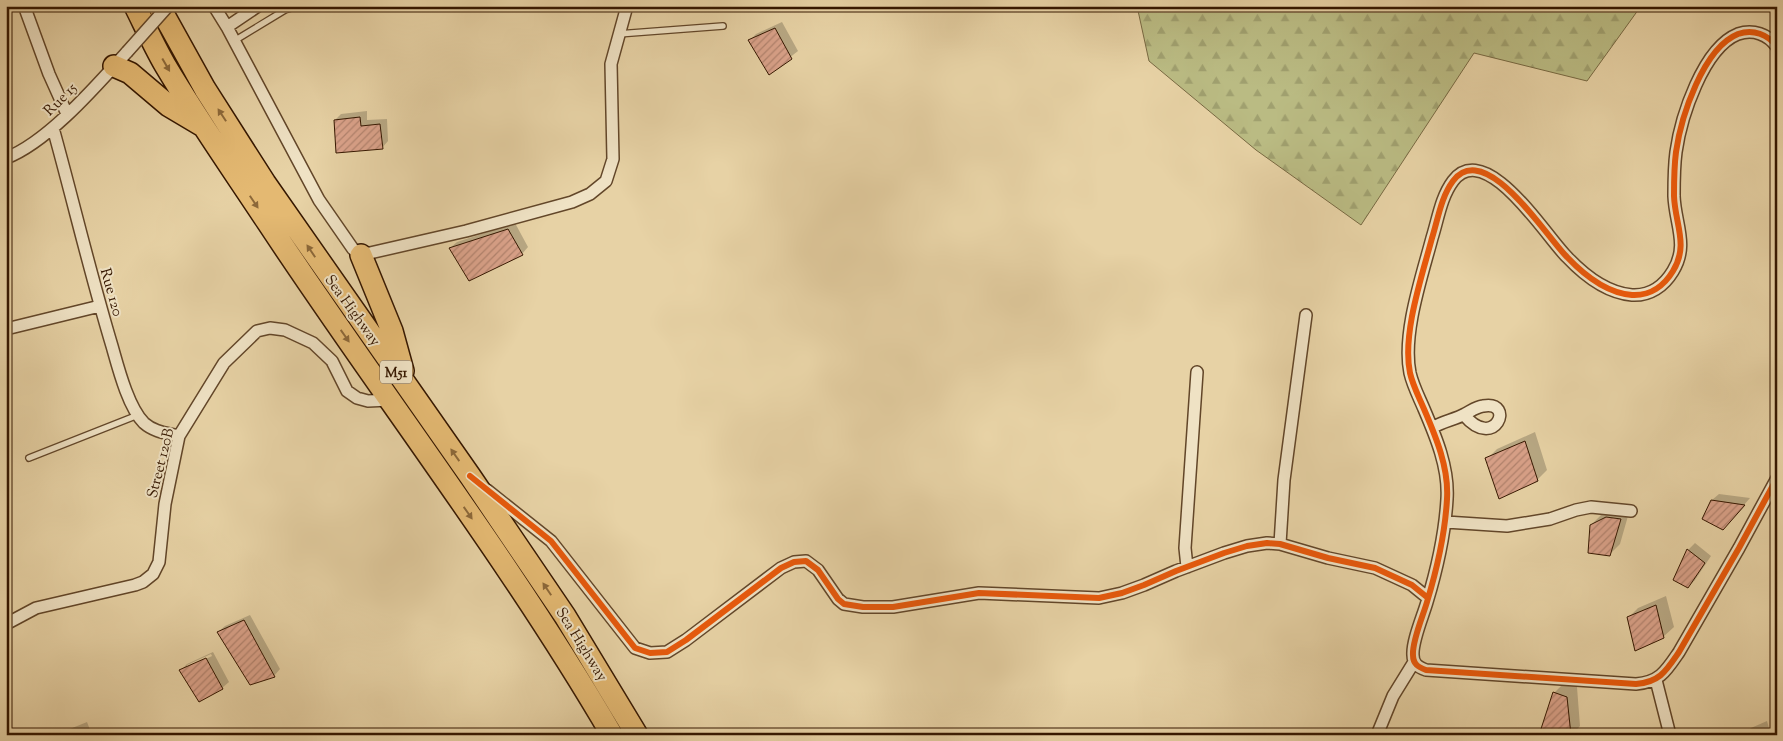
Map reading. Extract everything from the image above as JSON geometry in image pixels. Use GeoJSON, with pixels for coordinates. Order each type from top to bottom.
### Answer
{"type":"FeatureCollection","features":[{"type":"Feature","properties":{"kind":"highway","name":"Sea Highway"},"geometry":{"type":"LineString","coordinates":[[135,6],[164,63],[203,126],[296,266],[504,564],[578,678],[612,735]]}},
{"type":"Feature","properties":{"kind":"highway","name":"Sea Highway"},"geometry":{"type":"LineString","coordinates":[[159,6],[205,89],[265,183],[470,476],[565,616],[637,735]]}},
{"type":"Feature","properties":{"kind":"highway"},"geometry":{"type":"LineString","coordinates":[[121,59],[130,73],[169,106],[203,126]]}},
{"type":"Feature","properties":{"kind":"highway"},"geometry":{"type":"LineString","coordinates":[[361,255],[392,331],[408,388]]}},
{"type":"Feature","properties":{"kind":"street","name":"Rue 15"},"geometry":{"type":"LineString","coordinates":[[6,158],[39,139],[53,128],[121,59],[168,6]]}},
{"type":"Feature","properties":{"kind":"street"},"geometry":{"type":"LineString","coordinates":[[214,6],[319,200],[353,249],[361,255],[466,231],[572,202],[590,194],[606,181],[613,159],[611,64],[627,6]]}},
{"type":"Feature","properties":{"kind":"street"},"geometry":{"type":"LineString","coordinates":[[227,27],[258,6]]}},
{"type":"Feature","properties":{"kind":"street"},"geometry":{"type":"LineString","coordinates":[[26,11],[49,74],[67,114]]}},
{"type":"Feature","properties":{"kind":"street"},"geometry":{"type":"LineString","coordinates":[[1777,47],[1772,40],[1764,35],[1754,32],[1740,34],[1723,43],[1709,60],[1687,107],[1676,153],[1674,201],[1682,240],[1680,256],[1673,271],[1664,283],[1653,291],[1641,295],[1625,294],[1606,288],[1587,275],[1566,257],[1541,224],[1494,177],[1474,170],[1463,172],[1451,184],[1443,200],[1416,298],[1409,345],[1408,360],[1411,375],[1432,428],[1446,472],[1447,491],[1446,522],[1428,598],[1414,643],[1414,662],[1420,668],[1426,670],[1636,684],[1656,680],[1670,666],[1679,652],[1777,478]]}},
{"type":"Feature","properties":{"kind":"street","name":"Rue 120"},"geometry":{"type":"LineString","coordinates":[[53,128],[121,378],[134,408],[144,422],[156,430],[179,436]]}},
{"type":"Feature","properties":{"kind":"street"},"geometry":{"type":"LineString","coordinates":[[6,329],[100,306]]}},
{"type":"Feature","properties":{"kind":"street"},"geometry":{"type":"LineString","coordinates":[[1280,544],[1284,480],[1306,315]]}},
{"type":"Feature","properties":{"kind":"street","name":"Street 120B"},"geometry":{"type":"LineString","coordinates":[[6,624],[36,608],[135,585],[143,582],[153,574],[159,562],[165,504],[179,436],[224,363],[257,330],[270,328],[285,330],[313,343],[332,361],[347,391],[357,398],[368,401],[389,400]]}},
{"type":"Feature","properties":{"kind":"street"},"geometry":{"type":"LineString","coordinates":[[1187,567],[1185,548],[1197,372]]}},
{"type":"Feature","properties":{"kind":"street"},"geometry":{"type":"LineString","coordinates":[[1432,428],[1442,422],[1464,415]]}},
{"type":"Feature","properties":{"kind":"street"},"geometry":{"type":"LineString","coordinates":[[470,476],[551,541],[635,648],[650,653],[667,652],[686,640],[766,578],[794,562],[806,561],[818,570],[838,599],[844,604],[864,607],[893,607],[979,593],[1098,598],[1122,593],[1247,546],[1280,544],[1328,558],[1375,568],[1412,585],[1428,598]]}},
{"type":"Feature","properties":{"kind":"street"},"geometry":{"type":"LineString","coordinates":[[1446,522],[1507,526],[1550,519],[1591,507],[1631,511]]}},
{"type":"Feature","properties":{"kind":"street"},"geometry":{"type":"LineString","coordinates":[[1377,735],[1392,696],[1414,662]]}},
{"type":"Feature","properties":{"kind":"street"},"geometry":{"type":"LineString","coordinates":[[1656,680],[1670,735]]}},
{"type":"Feature","properties":{"kind":"lane"},"geometry":{"type":"LineString","coordinates":[[234,41],[285,10],[298,6]]}},
{"type":"Feature","properties":{"kind":"lane"},"geometry":{"type":"LineString","coordinates":[[618,34],[723,26]]}},
{"type":"Feature","properties":{"kind":"lane"},"geometry":{"type":"LineString","coordinates":[[29,458],[139,415]]}},
{"type":"Feature","properties":{"kind":"green space"},"geometry":{"type":"Polygon","coordinates":[[[1137,6],[1641,6],[1587,81],[1474,53],[1361,225],[1256,150],[1149,61],[1137,6]]]}},
{"type":"Feature","properties":{"kind":"building"},"geometry":{"type":"Polygon","coordinates":[[[775,28],[792,59],[769,75],[748,40],[775,28]]]}},
{"type":"Feature","properties":{"kind":"building"},"geometry":{"type":"Polygon","coordinates":[[[360,117],[361,126],[380,124],[383,149],[336,153],[334,120],[360,117]]]}},
{"type":"Feature","properties":{"kind":"building"},"geometry":{"type":"Polygon","coordinates":[[[508,229],[523,255],[469,281],[449,248],[508,229]]]}},
{"type":"Feature","properties":{"kind":"building"},"geometry":{"type":"Polygon","coordinates":[[[1525,441],[1538,481],[1499,499],[1485,458],[1525,441]]]}},
{"type":"Feature","properties":{"kind":"building"},"geometry":{"type":"Polygon","coordinates":[[[1711,500],[1745,505],[1723,530],[1702,519],[1711,500]]]}},
{"type":"Feature","properties":{"kind":"building"},"geometry":{"type":"Polygon","coordinates":[[[1606,517],[1621,519],[1610,556],[1588,553],[1590,525],[1606,517]]]}},
{"type":"Feature","properties":{"kind":"building"},"geometry":{"type":"Polygon","coordinates":[[[1687,549],[1705,563],[1688,588],[1673,580],[1687,549]]]}},
{"type":"Feature","properties":{"kind":"building"},"geometry":{"type":"Polygon","coordinates":[[[1656,605],[1664,638],[1635,651],[1627,617],[1656,605]]]}},
{"type":"Feature","properties":{"kind":"building"},"geometry":{"type":"Polygon","coordinates":[[[244,620],[275,677],[250,685],[217,632],[244,620]]]}},
{"type":"Feature","properties":{"kind":"building"},"geometry":{"type":"Polygon","coordinates":[[[206,658],[223,689],[199,702],[179,670],[206,658]]]}},
{"type":"Feature","properties":{"kind":"building"},"geometry":{"type":"Polygon","coordinates":[[[1553,692],[1567,697],[1571,735],[1539,735],[1553,692]]]}},
{"type":"Feature","properties":{"kind":"cycle path"},"geometry":{"type":"LineString","coordinates":[[1777,47],[1765,36],[1755,32],[1738,34],[1725,42],[1714,53],[1704,68],[1689,103],[1676,152],[1674,196],[1681,243],[1678,261],[1669,276],[1651,292],[1639,295],[1623,294],[1596,282],[1567,257],[1515,196],[1498,181],[1482,172],[1467,171],[1453,181],[1449,187],[1440,208],[1414,305],[1409,341],[1408,358],[1410,373],[1441,453],[1447,487],[1446,512],[1434,577],[1414,643],[1413,658],[1415,663],[1426,670],[1636,684],[1657,678],[1666,670],[1679,652],[1777,478]]}},
{"type":"Feature","properties":{"kind":"cycle path"},"geometry":{"type":"LineString","coordinates":[[470,476],[551,541],[635,648],[650,653],[667,652],[686,640],[781,568],[794,562],[806,561],[818,570],[838,599],[844,604],[863,607],[893,607],[979,593],[1099,598],[1122,593],[1224,553],[1247,546],[1267,543],[1280,544],[1328,558],[1375,568],[1412,585],[1428,598]]}}]}
